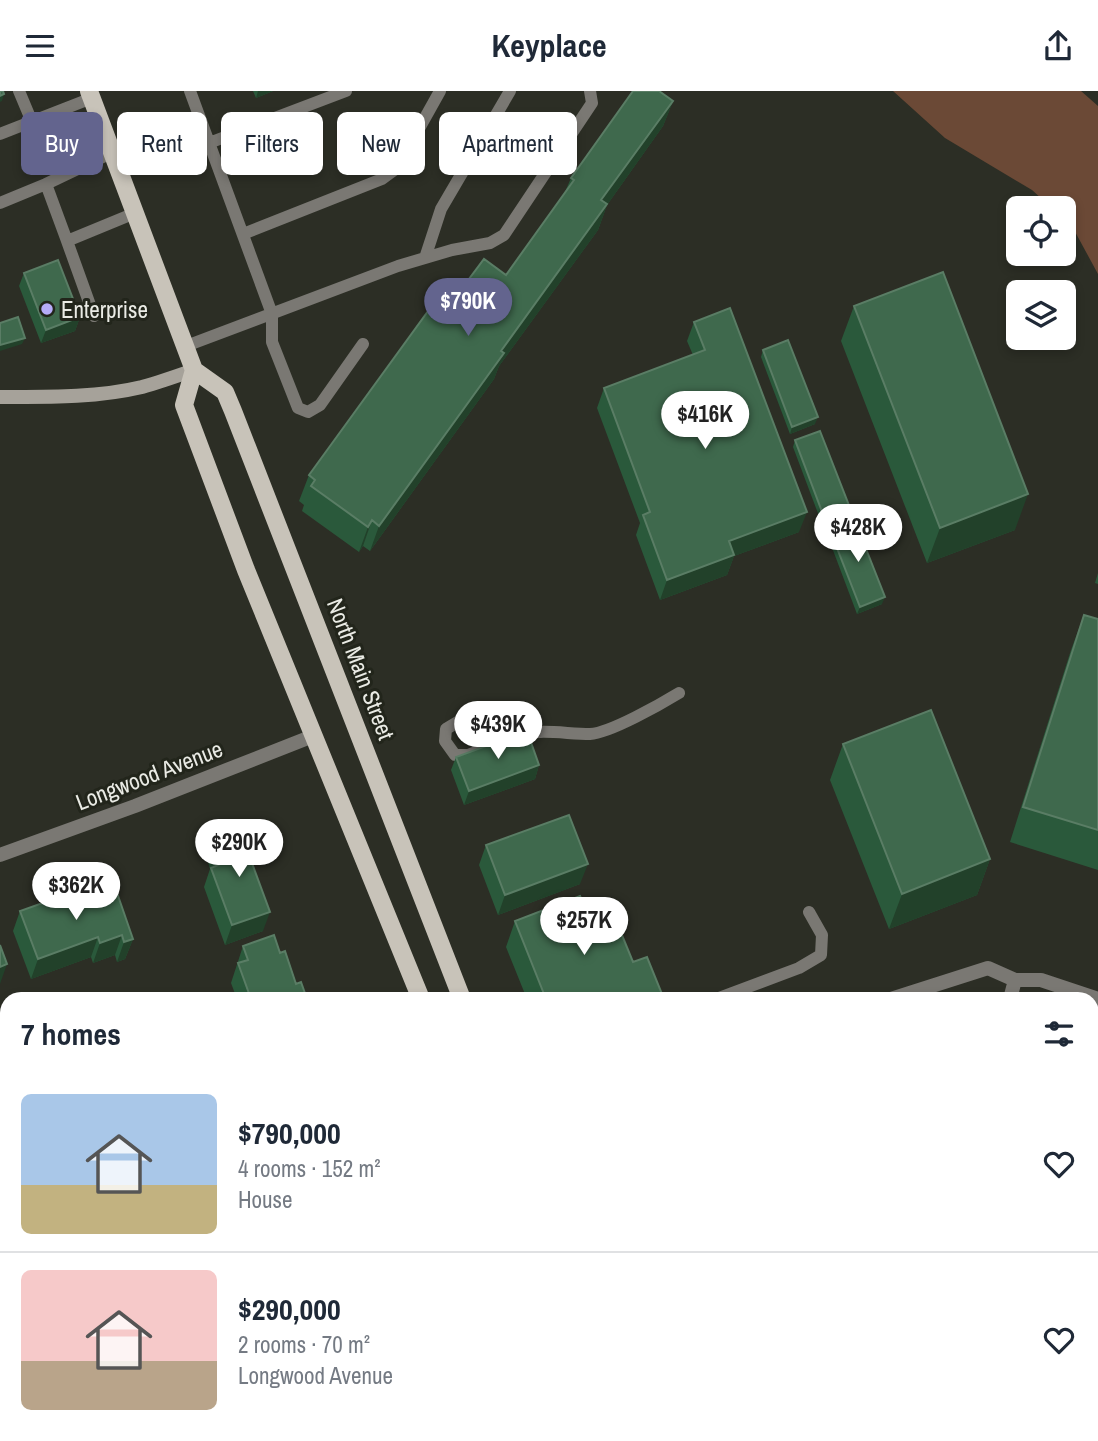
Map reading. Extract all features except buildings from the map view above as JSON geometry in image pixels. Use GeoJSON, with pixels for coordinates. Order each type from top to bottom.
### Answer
{"type":"FeatureCollection","features":[{"type":"Feature","properties":{"kind":"main road"},"geometry":{"type":"LineString","coordinates":[[91,95],[194,370],[184,405],[246,570],[418,992]]}},
{"type":"Feature","properties":{"kind":"main road","name":"North Main Street"},"geometry":{"type":"LineString","coordinates":[[194,370],[225,392],[459,992]]}},
{"type":"Feature","properties":{"kind":"street"},"geometry":{"type":"LineString","coordinates":[[0,397],[60,397],[117,391],[140,387],[194,370]]}},
{"type":"Feature","properties":{"kind":"street","name":"Longwood Avenue"},"geometry":{"type":"LineString","coordinates":[[0,855],[135,806],[313,736]]}},
{"type":"Feature","properties":{"kind":"street"},"geometry":{"type":"LineString","coordinates":[[913,992],[988,968],[1015,980],[1041,980],[1077,992]]}},
{"type":"Feature","properties":{"kind":"street"},"geometry":{"type":"LineString","coordinates":[[1012,992],[1015,980]]}},
{"type":"Feature","properties":{"kind":"lane"},"geometry":{"type":"LineString","coordinates":[[19,91],[28,112]]}},
{"type":"Feature","properties":{"kind":"lane"},"geometry":{"type":"LineString","coordinates":[[190,91],[272,314],[272,342],[298,408],[308,412],[320,405],[363,344]]}},
{"type":"Feature","properties":{"kind":"lane"},"geometry":{"type":"LineString","coordinates":[[209,143],[346,91]]}},
{"type":"Feature","properties":{"kind":"lane"},"geometry":{"type":"LineString","coordinates":[[243,234],[382,179],[397,168],[440,91]]}},
{"type":"Feature","properties":{"kind":"lane"},"geometry":{"type":"LineString","coordinates":[[425,258],[441,209],[510,91]]}},
{"type":"Feature","properties":{"kind":"lane"},"geometry":{"type":"LineString","coordinates":[[186,346],[425,258],[490,243],[504,235],[592,103],[590,91]]}},
{"type":"Feature","properties":{"kind":"lane"},"geometry":{"type":"LineString","coordinates":[[54,112],[91,95]]}},
{"type":"Feature","properties":{"kind":"lane"},"geometry":{"type":"LineString","coordinates":[[0,134],[21,126]]}},
{"type":"Feature","properties":{"kind":"lane"},"geometry":{"type":"LineString","coordinates":[[0,203],[113,152]]}},
{"type":"Feature","properties":{"kind":"lane"},"geometry":{"type":"LineString","coordinates":[[46,184],[94,316]]}},
{"type":"Feature","properties":{"kind":"lane"},"geometry":{"type":"LineString","coordinates":[[67,241],[135,212]]}},
{"type":"Feature","properties":{"kind":"lane"},"geometry":{"type":"LineString","coordinates":[[461,720],[446,729],[445,741],[455,754],[468,754],[518,735],[550,731],[594,734],[654,709],[679,693]]}},
{"type":"Feature","properties":{"kind":"lane"},"geometry":{"type":"LineString","coordinates":[[735,992],[799,968],[821,955],[822,935],[809,912]]}},
{"type":"Feature","properties":{"kind":"shaded area"},"geometry":{"type":"Polygon","coordinates":[[[893,91],[1081,91],[1098,106],[1098,274],[1076,234],[1076,196],[1039,196],[945,138],[893,91]]]}},
{"type":"Feature","properties":{"kind":"place","name":"Enterprise"},"geometry":{"type":"Point","coordinates":[47,309]}}]}
